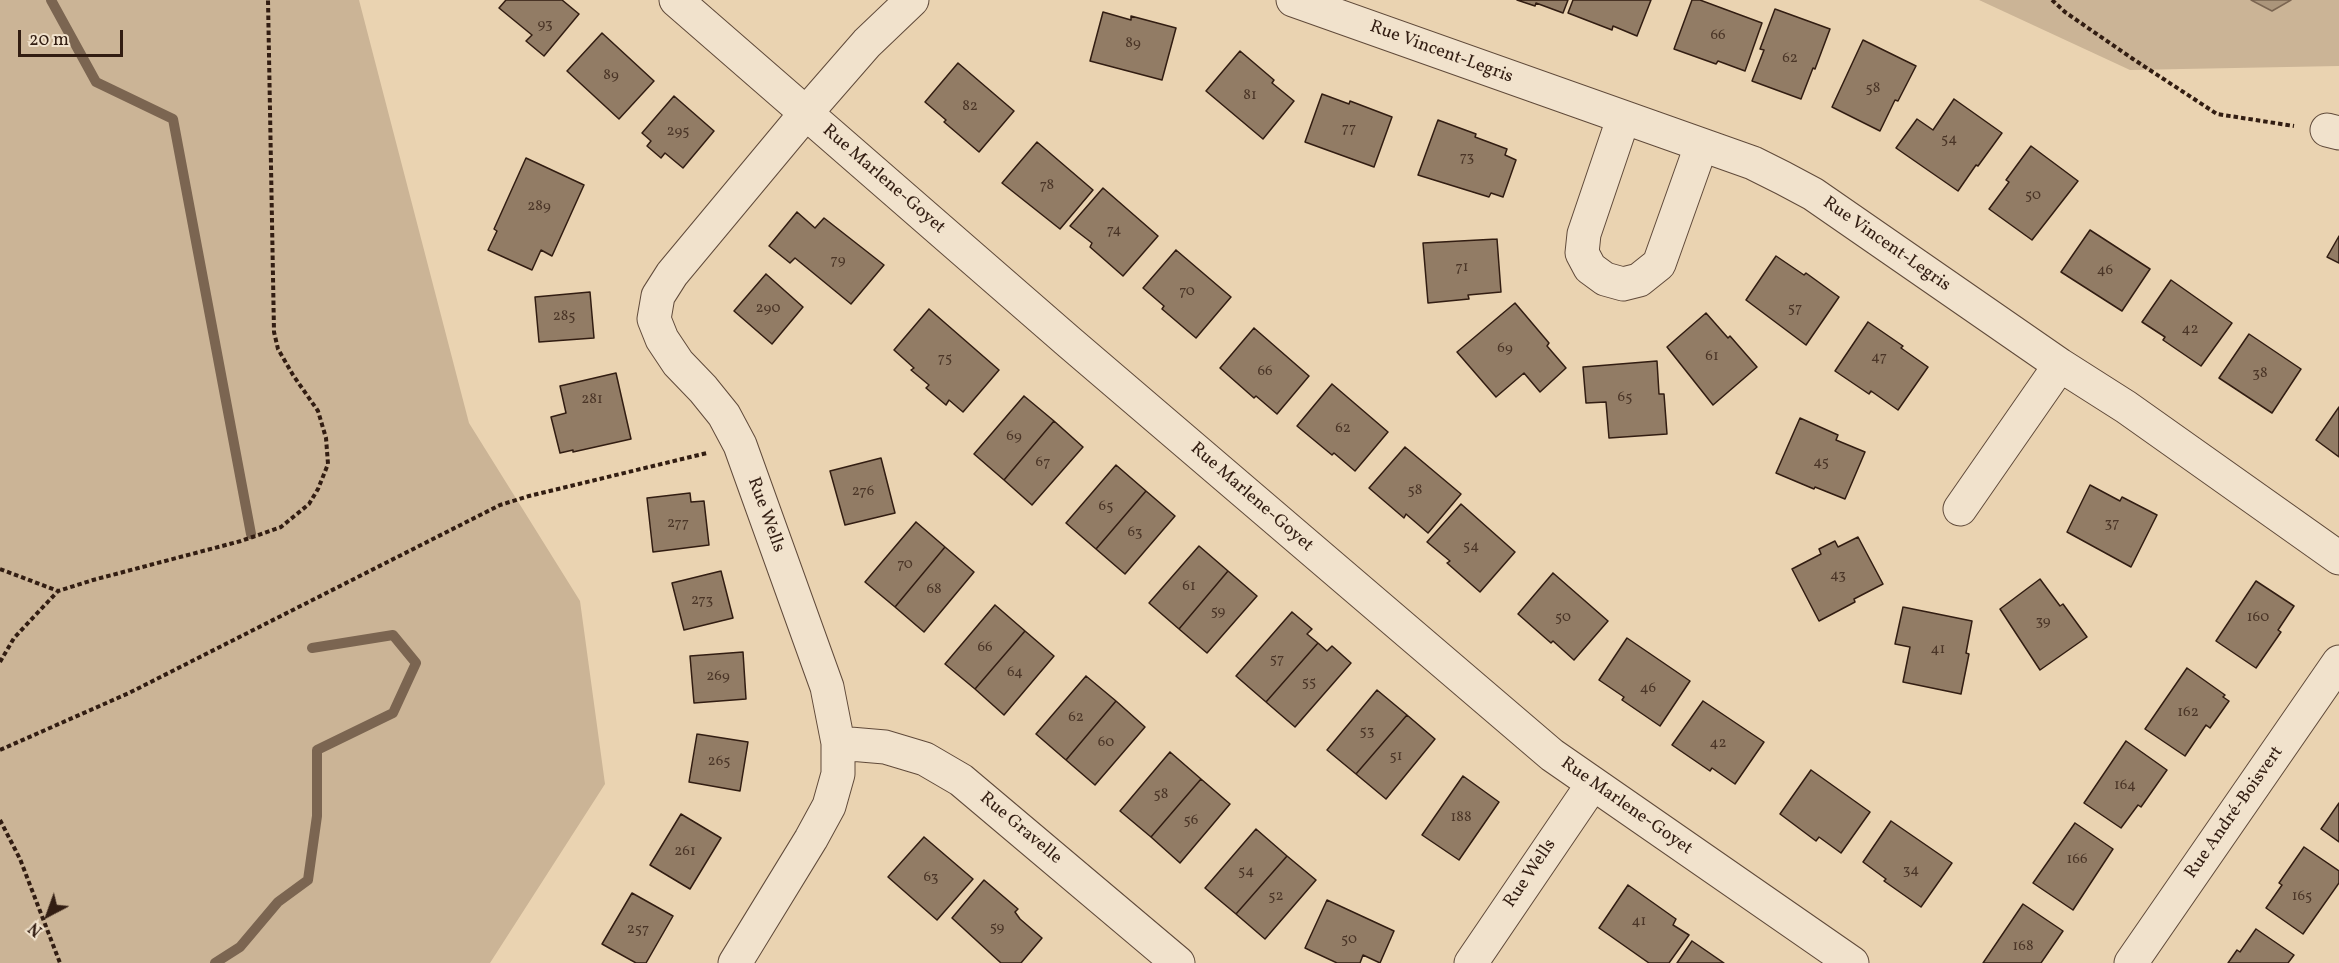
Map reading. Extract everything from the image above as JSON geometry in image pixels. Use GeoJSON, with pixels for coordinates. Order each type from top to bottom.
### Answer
{"type":"FeatureCollection","features":[{"type":"Feature","properties":{"kind":"street","name":"Rue Marlene-Goyet"},"geometry":{"type":"LineString","coordinates":[[676,0],[1069,342],[1552,755],[1852,963]]}},
{"type":"Feature","properties":{"kind":"street"},"geometry":{"type":"LineString","coordinates":[[806,112],[867,43],[912,0]]}},
{"type":"Feature","properties":{"kind":"street","name":"Rue Vincent-Legris"},"geometry":{"type":"LineString","coordinates":[[1293,0],[1753,164],[1813,194],[2126,407],[2339,558]]}},
{"type":"Feature","properties":{"kind":"street","name":"Rue Wells"},"geometry":{"type":"LineString","coordinates":[[735,963],[829,806],[837,774],[838,743],[827,687],[740,445],[724,415],[678,363],[662,339],[654,319],[658,296],[672,274],[806,112]]}},
{"type":"Feature","properties":{"kind":"street"},"geometry":{"type":"LineString","coordinates":[[1623,119],[1584,234],[1582,253],[1590,268],[1605,279],[1623,284],[1639,280],[1659,264],[1701,146]]}},
{"type":"Feature","properties":{"kind":"street"},"geometry":{"type":"LineString","coordinates":[[1960,508],[2060,364]]}},
{"type":"Feature","properties":{"kind":"street","name":"Rue André-Boisvert"},"geometry":{"type":"LineString","coordinates":[[2131,963],[2339,662]]}},
{"type":"Feature","properties":{"kind":"street","name":"Rue Gravelle"},"geometry":{"type":"LineString","coordinates":[[838,743],[885,747],[925,759],[961,780],[1178,963]]}},
{"type":"Feature","properties":{"kind":"street","name":"Rue Wells"},"geometry":{"type":"LineString","coordinates":[[1470,963],[1592,784]]}},
{"type":"Feature","properties":{"kind":"path"},"geometry":{"type":"LineString","coordinates":[[0,662],[14,639],[58,591],[241,541],[281,526],[309,504],[318,489],[328,464],[326,438],[318,411],[278,349],[274,332],[268,0]]}},
{"type":"Feature","properties":{"kind":"path"},"geometry":{"type":"LineString","coordinates":[[2052,0],[2065,12],[2133,59],[2217,114],[2333,132]]}},
{"type":"Feature","properties":{"kind":"path"},"geometry":{"type":"LineString","coordinates":[[0,750],[129,693],[474,516],[500,505],[740,445]]}},
{"type":"Feature","properties":{"kind":"path"},"geometry":{"type":"LineString","coordinates":[[0,569],[58,591]]}},
{"type":"Feature","properties":{"kind":"path"},"geometry":{"type":"LineString","coordinates":[[0,820],[20,859],[60,963]]}},
{"type":"Feature","properties":{"kind":"shaded area"},"geometry":{"type":"Polygon","coordinates":[[[0,0],[359,0],[469,423],[580,601],[605,784],[490,963],[0,963],[0,0]]]}},
{"type":"Feature","properties":{"kind":"shaded area"},"geometry":{"type":"Polygon","coordinates":[[[1979,0],[2251,0],[2272,11],[2291,0],[2339,0],[2339,66],[2130,70],[1979,0]]]}},
{"type":"Feature","properties":{"kind":"shaded area"},"geometry":{"type":"Polygon","coordinates":[[[2251,0],[2291,0],[2272,11],[2251,0]]]}},
{"type":"Feature","properties":{"kind":"building"},"geometry":{"type":"Polygon","coordinates":[[[506,0],[562,0],[579,14],[544,56],[526,41],[532,35],[499,8],[506,0]]]}},
{"type":"Feature","properties":{"kind":"building"},"geometry":{"type":"Polygon","coordinates":[[[1517,0],[1568,0],[1563,13],[1536,3],[1535,6],[1517,0]]]}},
{"type":"Feature","properties":{"kind":"building"},"geometry":{"type":"Polygon","coordinates":[[[1573,0],[1651,0],[1637,36],[1613,26],[1612,30],[1568,13],[1573,0]]]}},
{"type":"Feature","properties":{"kind":"building"},"geometry":{"type":"Polygon","coordinates":[[[1692,0],[1700,0],[1762,23],[1745,71],[1718,61],[1716,64],[1674,49],[1692,0]]]}},
{"type":"Feature","properties":{"kind":"building"},"geometry":{"type":"Polygon","coordinates":[[[1775,9],[1830,29],[1801,99],[1752,81],[1764,50],[1760,49],[1775,9]]]}},
{"type":"Feature","properties":{"kind":"building"},"geometry":{"type":"Polygon","coordinates":[[[1103,12],[1131,20],[1131,16],[1176,28],[1162,80],[1090,61],[1103,12]]]}},
{"type":"Feature","properties":{"kind":"building"},"geometry":{"type":"Polygon","coordinates":[[[602,33],[654,81],[619,119],[567,71],[602,33]]]}},
{"type":"Feature","properties":{"kind":"building"},"geometry":{"type":"Polygon","coordinates":[[[1863,40],[1916,66],[1898,101],[1895,100],[1880,131],[1832,107],[1863,40]]]}},
{"type":"Feature","properties":{"kind":"building"},"geometry":{"type":"Polygon","coordinates":[[[1240,51],[1274,80],[1272,83],[1294,101],[1263,139],[1206,91],[1240,51]]]}},
{"type":"Feature","properties":{"kind":"building"},"geometry":{"type":"Polygon","coordinates":[[[958,63],[1014,111],[979,152],[925,102],[958,63]]]}},
{"type":"Feature","properties":{"kind":"building"},"geometry":{"type":"Polygon","coordinates":[[[1322,94],[1349,104],[1350,101],[1392,117],[1374,167],[1305,142],[1322,94]]]}},
{"type":"Feature","properties":{"kind":"building"},"geometry":{"type":"Polygon","coordinates":[[[674,96],[714,131],[683,168],[665,153],[661,158],[647,146],[651,141],[642,133],[674,96]]]}},
{"type":"Feature","properties":{"kind":"building"},"geometry":{"type":"Polygon","coordinates":[[[1954,99],[2002,133],[1958,191],[1896,148],[1917,119],[1933,130],[1954,99]]]}},
{"type":"Feature","properties":{"kind":"building"},"geometry":{"type":"Polygon","coordinates":[[[1438,120],[1476,134],[1475,137],[1507,149],[1505,155],[1516,160],[1503,197],[1491,193],[1489,197],[1418,175],[1438,120]]]}},
{"type":"Feature","properties":{"kind":"building"},"geometry":{"type":"Polygon","coordinates":[[[1037,142],[1093,190],[1060,229],[1002,183],[1037,142]]]}},
{"type":"Feature","properties":{"kind":"building"},"geometry":{"type":"Polygon","coordinates":[[[2031,146],[2078,181],[2032,240],[1989,209],[2009,182],[2006,180],[2031,146]]]}},
{"type":"Feature","properties":{"kind":"building"},"geometry":{"type":"Polygon","coordinates":[[[526,158],[584,185],[552,256],[541,250],[532,270],[488,250],[497,231],[494,229],[526,158]]]}},
{"type":"Feature","properties":{"kind":"building"},"geometry":{"type":"Polygon","coordinates":[[[1103,188],[1158,236],[1123,276],[1090,247],[1092,243],[1070,226],[1103,188]]]}},
{"type":"Feature","properties":{"kind":"building"},"geometry":{"type":"Polygon","coordinates":[[[797,212],[815,228],[824,218],[884,265],[851,304],[795,258],[790,263],[769,246],[797,212]]]}},
{"type":"Feature","properties":{"kind":"building"},"geometry":{"type":"Polygon","coordinates":[[[2090,230],[2150,269],[2122,311],[2061,272],[2090,230]]]}},
{"type":"Feature","properties":{"kind":"building"},"geometry":{"type":"Polygon","coordinates":[[[2339,236],[2339,263],[2327,257],[2339,236]]]}},
{"type":"Feature","properties":{"kind":"building"},"geometry":{"type":"Polygon","coordinates":[[[1497,239],[1501,292],[1468,295],[1469,299],[1428,303],[1423,243],[1497,239]]]}},
{"type":"Feature","properties":{"kind":"building"},"geometry":{"type":"Polygon","coordinates":[[[1176,250],[1231,297],[1196,338],[1162,309],[1164,306],[1143,288],[1176,250]]]}},
{"type":"Feature","properties":{"kind":"building"},"geometry":{"type":"Polygon","coordinates":[[[1776,256],[1804,275],[1806,273],[1839,297],[1806,345],[1746,300],[1776,256]]]}},
{"type":"Feature","properties":{"kind":"building"},"geometry":{"type":"Polygon","coordinates":[[[766,274],[803,307],[772,344],[734,311],[766,274]]]}},
{"type":"Feature","properties":{"kind":"building"},"geometry":{"type":"Polygon","coordinates":[[[2171,280],[2232,323],[2201,366],[2163,340],[2165,337],[2142,322],[2171,280]]]}},
{"type":"Feature","properties":{"kind":"building"},"geometry":{"type":"Polygon","coordinates":[[[590,292],[594,338],[539,342],[535,297],[590,292]]]}},
{"type":"Feature","properties":{"kind":"building"},"geometry":{"type":"Polygon","coordinates":[[[1515,303],[1549,343],[1547,346],[1566,368],[1540,392],[1524,373],[1496,397],[1457,352],[1515,303]]]}},
{"type":"Feature","properties":{"kind":"building"},"geometry":{"type":"Polygon","coordinates":[[[929,309],[999,370],[963,412],[949,400],[946,405],[926,388],[929,385],[911,370],[914,368],[894,350],[929,309]]]}},
{"type":"Feature","properties":{"kind":"building"},"geometry":{"type":"Polygon","coordinates":[[[1706,313],[1757,367],[1713,405],[1667,347],[1706,313]]]}},
{"type":"Feature","properties":{"kind":"building"},"geometry":{"type":"Polygon","coordinates":[[[1868,322],[1903,346],[1901,348],[1928,367],[1898,410],[1871,391],[1869,394],[1835,371],[1868,322]]]}},
{"type":"Feature","properties":{"kind":"building"},"geometry":{"type":"Polygon","coordinates":[[[1254,328],[1309,376],[1277,414],[1256,396],[1254,398],[1220,368],[1254,328]]]}},
{"type":"Feature","properties":{"kind":"building"},"geometry":{"type":"Polygon","coordinates":[[[2249,334],[2301,369],[2272,413],[2219,378],[2249,334]]]}},
{"type":"Feature","properties":{"kind":"building"},"geometry":{"type":"Polygon","coordinates":[[[1657,361],[1659,394],[1664,394],[1667,434],[1609,438],[1606,402],[1586,403],[1583,367],[1657,361]]]}},
{"type":"Feature","properties":{"kind":"building"},"geometry":{"type":"Polygon","coordinates":[[[616,373],[631,439],[560,453],[551,417],[566,413],[560,386],[616,373]]]}},
{"type":"Feature","properties":{"kind":"building"},"geometry":{"type":"Polygon","coordinates":[[[1332,384],[1388,432],[1355,471],[1297,426],[1332,384]]]}},
{"type":"Feature","properties":{"kind":"building"},"geometry":{"type":"Polygon","coordinates":[[[1024,396],[1054,421],[1004,480],[974,454],[1024,396]]]}},
{"type":"Feature","properties":{"kind":"building"},"geometry":{"type":"Polygon","coordinates":[[[2339,407],[2339,457],[2316,440],[2339,407]]]}},
{"type":"Feature","properties":{"kind":"building"},"geometry":{"type":"Polygon","coordinates":[[[1800,418],[1838,435],[1836,440],[1865,452],[1845,499],[1776,473],[1800,418]]]}},
{"type":"Feature","properties":{"kind":"building"},"geometry":{"type":"Polygon","coordinates":[[[1054,421],[1083,447],[1032,505],[1004,480],[1054,421]]]}},
{"type":"Feature","properties":{"kind":"building"},"geometry":{"type":"Polygon","coordinates":[[[1405,447],[1461,494],[1428,533],[1406,514],[1404,518],[1369,488],[1405,447]]]}},
{"type":"Feature","properties":{"kind":"building"},"geometry":{"type":"Polygon","coordinates":[[[881,458],[895,513],[845,525],[830,471],[881,458]]]}},
{"type":"Feature","properties":{"kind":"building"},"geometry":{"type":"Polygon","coordinates":[[[1116,465],[1146,491],[1096,549],[1066,523],[1116,465]]]}},
{"type":"Feature","properties":{"kind":"building"},"geometry":{"type":"Polygon","coordinates":[[[2090,485],[2120,501],[2122,497],[2157,515],[2131,567],[2067,532],[2090,485]]]}},
{"type":"Feature","properties":{"kind":"building"},"geometry":{"type":"Polygon","coordinates":[[[1146,491],[1175,516],[1125,574],[1096,549],[1146,491]]]}},
{"type":"Feature","properties":{"kind":"building"},"geometry":{"type":"Polygon","coordinates":[[[690,493],[691,502],[704,501],[709,545],[653,552],[647,498],[690,493]]]}},
{"type":"Feature","properties":{"kind":"building"},"geometry":{"type":"Polygon","coordinates":[[[1461,504],[1515,552],[1480,592],[1447,563],[1450,561],[1427,542],[1461,504]]]}},
{"type":"Feature","properties":{"kind":"building"},"geometry":{"type":"Polygon","coordinates":[[[916,522],[945,547],[895,607],[865,582],[916,522]]]}},
{"type":"Feature","properties":{"kind":"building"},"geometry":{"type":"Polygon","coordinates":[[[1858,537],[1883,584],[1819,621],[1792,569],[1821,554],[1819,549],[1835,541],[1838,547],[1858,537]]]}},
{"type":"Feature","properties":{"kind":"building"},"geometry":{"type":"Polygon","coordinates":[[[1199,546],[1228,571],[1179,629],[1149,603],[1199,546]]]}},
{"type":"Feature","properties":{"kind":"building"},"geometry":{"type":"Polygon","coordinates":[[[945,547],[974,572],[924,632],[895,607],[945,547]]]}},
{"type":"Feature","properties":{"kind":"building"},"geometry":{"type":"Polygon","coordinates":[[[721,571],[733,618],[684,630],[672,583],[721,571]]]}},
{"type":"Feature","properties":{"kind":"building"},"geometry":{"type":"Polygon","coordinates":[[[1228,571],[1257,596],[1207,653],[1179,629],[1228,571]]]}},
{"type":"Feature","properties":{"kind":"building"},"geometry":{"type":"Polygon","coordinates":[[[1553,573],[1608,621],[1574,660],[1518,614],[1553,573]]]}},
{"type":"Feature","properties":{"kind":"building"},"geometry":{"type":"Polygon","coordinates":[[[2040,579],[2060,606],[2063,604],[2087,637],[2040,670],[2000,609],[2040,579]]]}},
{"type":"Feature","properties":{"kind":"building"},"geometry":{"type":"Polygon","coordinates":[[[2256,581],[2294,606],[2278,630],[2281,632],[2256,668],[2216,641],[2256,581]]]}},
{"type":"Feature","properties":{"kind":"building"},"geometry":{"type":"Polygon","coordinates":[[[995,605],[1025,631],[975,689],[945,664],[995,605]]]}},
{"type":"Feature","properties":{"kind":"building"},"geometry":{"type":"Polygon","coordinates":[[[1903,607],[1972,621],[1966,653],[1969,654],[1961,694],[1903,682],[1910,647],[1895,644],[1903,607]]]}},
{"type":"Feature","properties":{"kind":"building"},"geometry":{"type":"Polygon","coordinates":[[[1292,612],[1312,629],[1307,634],[1318,643],[1266,702],[1236,676],[1292,612]]]}},
{"type":"Feature","properties":{"kind":"building"},"geometry":{"type":"Polygon","coordinates":[[[1025,631],[1054,656],[1004,715],[975,689],[1025,631]]]}},
{"type":"Feature","properties":{"kind":"building"},"geometry":{"type":"Polygon","coordinates":[[[1627,638],[1690,681],[1660,726],[1622,700],[1624,697],[1599,680],[1627,638]]]}},
{"type":"Feature","properties":{"kind":"building"},"geometry":{"type":"Polygon","coordinates":[[[1318,643],[1327,651],[1332,646],[1351,663],[1295,727],[1266,702],[1318,643]]]}},
{"type":"Feature","properties":{"kind":"building"},"geometry":{"type":"Polygon","coordinates":[[[743,652],[746,699],[694,703],[690,656],[743,652]]]}},
{"type":"Feature","properties":{"kind":"building"},"geometry":{"type":"Polygon","coordinates":[[[2187,668],[2225,695],[2223,697],[2229,701],[2210,728],[2206,725],[2185,756],[2145,729],[2187,668]]]}},
{"type":"Feature","properties":{"kind":"building"},"geometry":{"type":"Polygon","coordinates":[[[1086,676],[1116,701],[1066,760],[1036,734],[1086,676]]]}},
{"type":"Feature","properties":{"kind":"building"},"geometry":{"type":"Polygon","coordinates":[[[1377,690],[1407,715],[1356,774],[1327,750],[1377,690]]]}},
{"type":"Feature","properties":{"kind":"building"},"geometry":{"type":"Polygon","coordinates":[[[1116,701],[1145,727],[1095,785],[1066,760],[1116,701]]]}},
{"type":"Feature","properties":{"kind":"building"},"geometry":{"type":"Polygon","coordinates":[[[1703,701],[1764,742],[1735,784],[1712,768],[1710,771],[1672,745],[1703,701]]]}},
{"type":"Feature","properties":{"kind":"building"},"geometry":{"type":"Polygon","coordinates":[[[1407,715],[1435,739],[1386,799],[1356,774],[1407,715]]]}},
{"type":"Feature","properties":{"kind":"building"},"geometry":{"type":"Polygon","coordinates":[[[697,734],[748,742],[740,791],[689,782],[697,734]]]}},
{"type":"Feature","properties":{"kind":"building"},"geometry":{"type":"Polygon","coordinates":[[[2126,741],[2167,770],[2141,807],[2138,805],[2121,828],[2084,803],[2126,741]]]}},
{"type":"Feature","properties":{"kind":"building"},"geometry":{"type":"Polygon","coordinates":[[[1170,752],[1201,779],[1151,837],[1120,811],[1170,752]]]}},
{"type":"Feature","properties":{"kind":"building"},"geometry":{"type":"Polygon","coordinates":[[[1811,770],[1870,812],[1841,853],[1819,837],[1816,841],[1780,814],[1811,770]]]}},
{"type":"Feature","properties":{"kind":"building"},"geometry":{"type":"Polygon","coordinates":[[[1463,776],[1499,802],[1459,860],[1422,835],[1463,776]]]}},
{"type":"Feature","properties":{"kind":"building"},"geometry":{"type":"Polygon","coordinates":[[[1201,779],[1230,804],[1180,863],[1151,837],[1201,779]]]}},
{"type":"Feature","properties":{"kind":"building"},"geometry":{"type":"Polygon","coordinates":[[[2339,803],[2339,842],[2321,829],[2339,803]]]}},
{"type":"Feature","properties":{"kind":"building"},"geometry":{"type":"Polygon","coordinates":[[[681,814],[721,838],[690,889],[650,865],[681,814]]]}},
{"type":"Feature","properties":{"kind":"building"},"geometry":{"type":"Polygon","coordinates":[[[1891,821],[1952,863],[1921,907],[1884,881],[1886,879],[1863,862],[1891,821]]]}},
{"type":"Feature","properties":{"kind":"building"},"geometry":{"type":"Polygon","coordinates":[[[2075,823],[2113,849],[2073,910],[2033,883],[2075,823]]]}},
{"type":"Feature","properties":{"kind":"building"},"geometry":{"type":"Polygon","coordinates":[[[1256,829],[1287,856],[1236,914],[1205,888],[1256,829]]]}},
{"type":"Feature","properties":{"kind":"building"},"geometry":{"type":"Polygon","coordinates":[[[924,837],[973,879],[937,920],[888,877],[924,837]]]}},
{"type":"Feature","properties":{"kind":"building"},"geometry":{"type":"Polygon","coordinates":[[[2304,847],[2339,871],[2339,883],[2303,934],[2266,908],[2282,885],[2279,883],[2304,847]]]}},
{"type":"Feature","properties":{"kind":"building"},"geometry":{"type":"Polygon","coordinates":[[[1287,856],[1316,880],[1265,939],[1236,914],[1287,856]]]}},
{"type":"Feature","properties":{"kind":"building"},"geometry":{"type":"Polygon","coordinates":[[[984,880],[1018,909],[1015,912],[1020,919],[1042,938],[1021,963],[1001,963],[952,918],[984,880]]]}},
{"type":"Feature","properties":{"kind":"building"},"geometry":{"type":"Polygon","coordinates":[[[1628,885],[1676,919],[1673,925],[1689,935],[1669,963],[1649,963],[1599,928],[1628,885]]]}},
{"type":"Feature","properties":{"kind":"building"},"geometry":{"type":"Polygon","coordinates":[[[632,893],[673,916],[646,963],[636,963],[602,944],[632,893]]]}},
{"type":"Feature","properties":{"kind":"building"},"geometry":{"type":"Polygon","coordinates":[[[1327,900],[1394,931],[1380,963],[1363,955],[1360,963],[1337,963],[1305,948],[1327,900]]]}},
{"type":"Feature","properties":{"kind":"building"},"geometry":{"type":"Polygon","coordinates":[[[2023,904],[2063,931],[2041,963],[1983,963],[2023,904]]]}},
{"type":"Feature","properties":{"kind":"building"},"geometry":{"type":"Polygon","coordinates":[[[2256,929],[2294,955],[2288,963],[2228,963],[2237,950],[2240,952],[2256,929]]]}},
{"type":"Feature","properties":{"kind":"building"},"geometry":{"type":"Polygon","coordinates":[[[1692,941],[1724,963],[1677,963],[1692,941]]]}},
{"type":"Feature","properties":{"kind":"waterway"},"geometry":{"type":"LineString","coordinates":[[51,0],[96,82],[173,119],[251,534]]}},
{"type":"Feature","properties":{"kind":"waterway"},"geometry":{"type":"LineString","coordinates":[[215,963],[240,947],[278,902],[308,880],[317,816],[317,750],[393,713],[416,663],[393,635],[312,648]]}}]}
